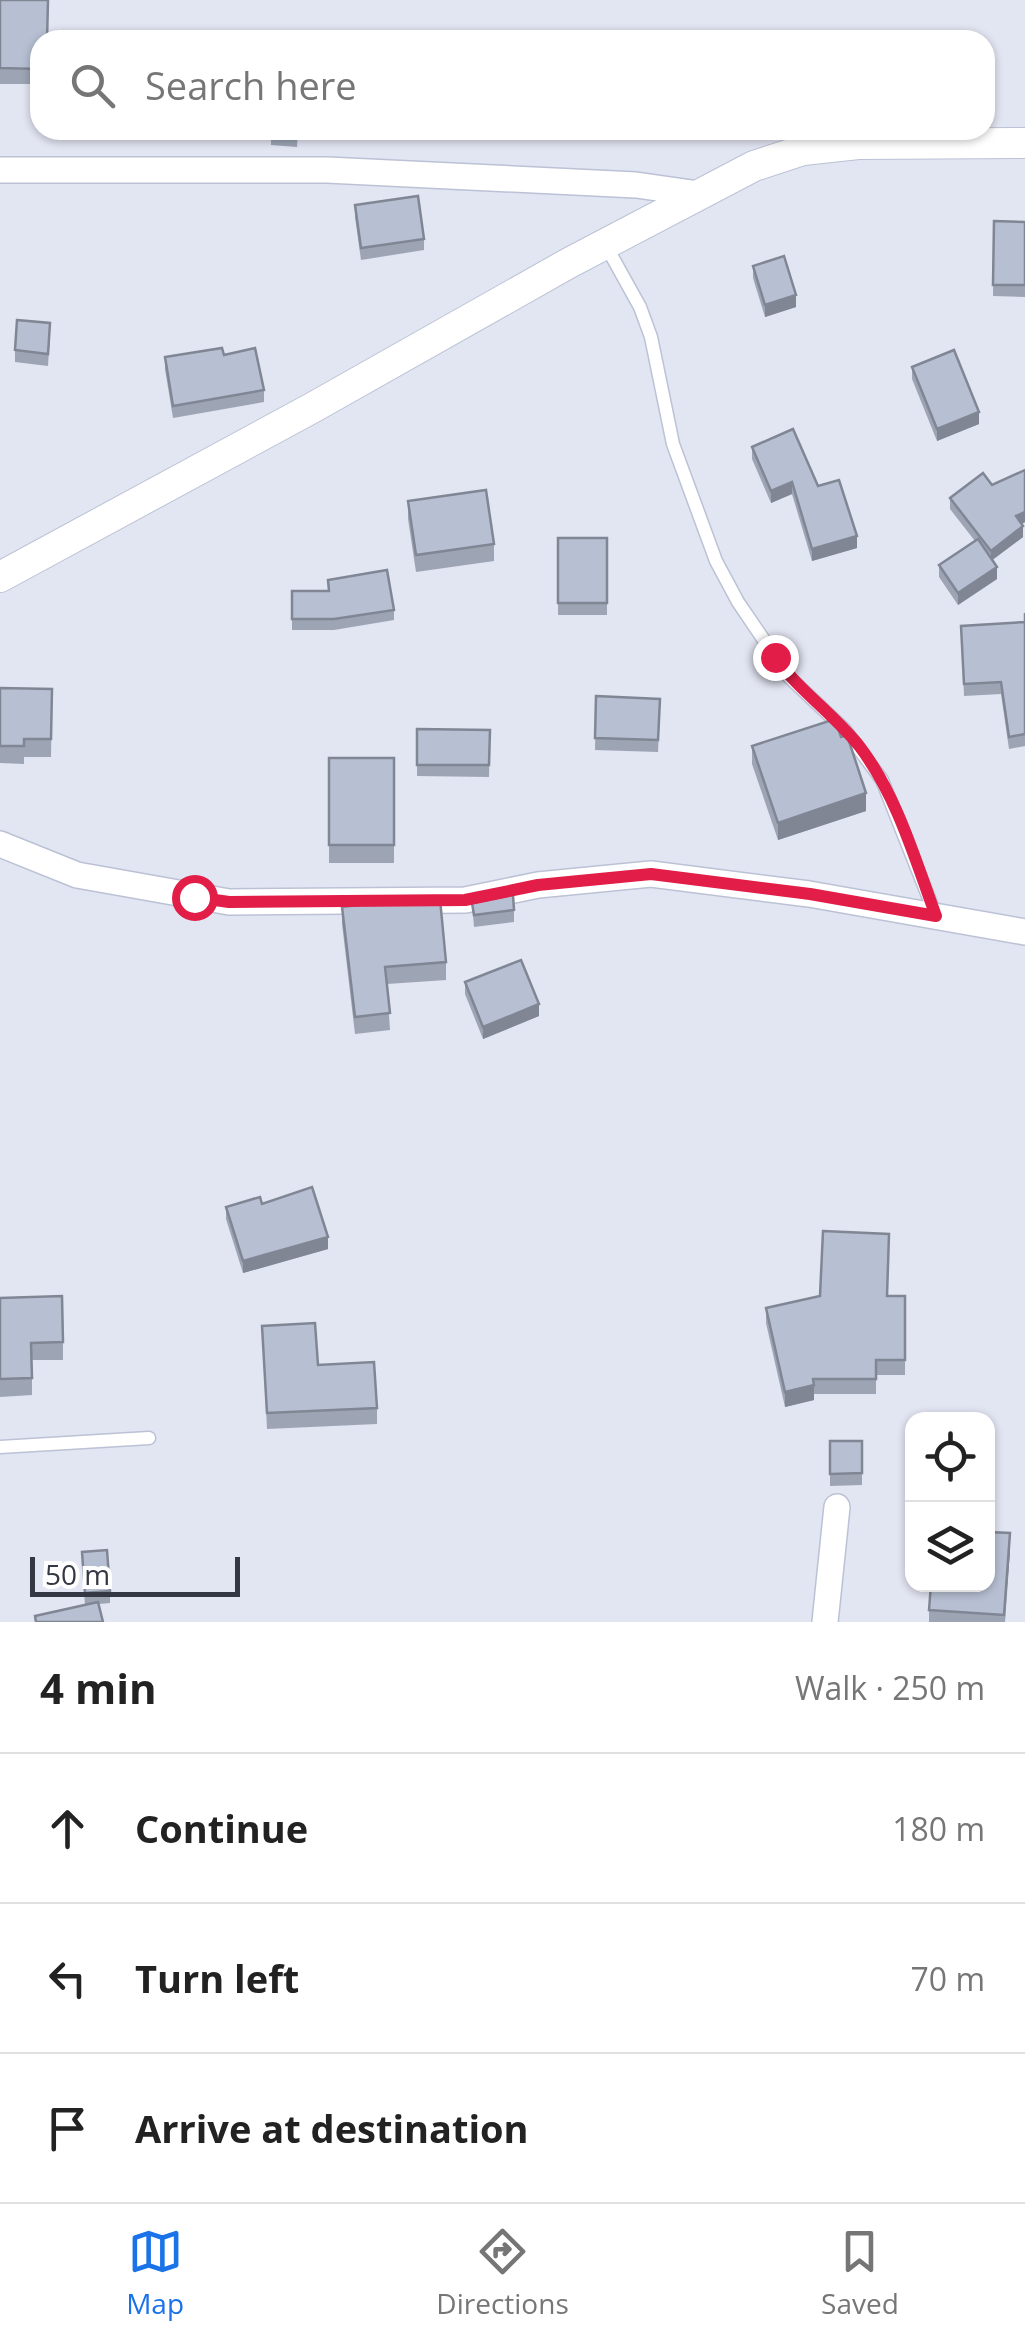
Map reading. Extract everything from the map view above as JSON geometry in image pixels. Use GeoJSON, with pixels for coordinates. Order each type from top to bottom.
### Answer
{"type":"FeatureCollection","features":[{"type":"Feature","properties":{"kind":"street"},"geometry":{"type":"LineString","coordinates":[[0,577],[754,166],[804,150],[858,144],[1025,143]]}},
{"type":"Feature","properties":{"kind":"street"},"geometry":{"type":"LineString","coordinates":[[0,170],[327,170],[636,186],[699,194]]}},
{"type":"Feature","properties":{"kind":"street"},"geometry":{"type":"LineString","coordinates":[[0,844],[77,874],[229,902],[465,900],[538,885],[651,874],[810,894],[1025,932]]}},
{"type":"Feature","properties":{"kind":"street"},"geometry":{"type":"LineString","coordinates":[[825,1622],[838,1507]]}},
{"type":"Feature","properties":{"kind":"lane"},"geometry":{"type":"LineString","coordinates":[[605,244],[640,307],[651,337],[673,444],[716,561],[738,602],[790,677],[845,730],[882,780],[936,916]]}},
{"type":"Feature","properties":{"kind":"lane"},"geometry":{"type":"LineString","coordinates":[[0,1446],[149,1438]]}},
{"type":"Feature","properties":{"kind":"building"},"geometry":{"type":"Polygon","coordinates":[[[0,0],[48,0],[47,30],[30,30],[30,69],[0,68],[0,0]]]}},
{"type":"Feature","properties":{"kind":"building"},"geometry":{"type":"Polygon","coordinates":[[[418,196],[424,239],[361,248],[355,205],[418,196]]]}},
{"type":"Feature","properties":{"kind":"building"},"geometry":{"type":"Polygon","coordinates":[[[994,221],[1025,222],[1025,285],[993,285],[994,221]]]}},
{"type":"Feature","properties":{"kind":"building"},"geometry":{"type":"Polygon","coordinates":[[[784,256],[796,295],[765,305],[753,266],[784,256]]]}},
{"type":"Feature","properties":{"kind":"building"},"geometry":{"type":"Polygon","coordinates":[[[17,320],[50,323],[48,354],[15,350],[17,320]]]}},
{"type":"Feature","properties":{"kind":"building"},"geometry":{"type":"Polygon","coordinates":[[[222,348],[224,355],[255,348],[264,390],[173,406],[165,357],[222,348]]]}},
{"type":"Feature","properties":{"kind":"building"},"geometry":{"type":"Polygon","coordinates":[[[954,350],[979,412],[937,429],[912,367],[954,350]]]}},
{"type":"Feature","properties":{"kind":"building"},"geometry":{"type":"Polygon","coordinates":[[[793,429],[818,486],[839,480],[857,536],[812,549],[792,482],[771,491],[752,447],[793,429]]]}},
{"type":"Feature","properties":{"kind":"building"},"geometry":{"type":"Polygon","coordinates":[[[1025,470],[1025,512],[1016,516],[1023,526],[991,551],[950,498],[983,473],[992,485],[1025,470]]]}},
{"type":"Feature","properties":{"kind":"building"},"geometry":{"type":"Polygon","coordinates":[[[486,490],[494,544],[416,555],[408,501],[486,490]]]}},
{"type":"Feature","properties":{"kind":"building"},"geometry":{"type":"Polygon","coordinates":[[[558,538],[607,538],[607,603],[558,603],[558,538]]]}},
{"type":"Feature","properties":{"kind":"building"},"geometry":{"type":"Polygon","coordinates":[[[978,539],[997,567],[958,593],[939,565],[978,539]]]}},
{"type":"Feature","properties":{"kind":"building"},"geometry":{"type":"Polygon","coordinates":[[[387,570],[394,610],[334,619],[292,619],[292,591],[329,591],[328,580],[387,570]]]}},
{"type":"Feature","properties":{"kind":"building"},"geometry":{"type":"Polygon","coordinates":[[[1025,622],[1025,734],[1009,737],[1001,682],[964,684],[961,626],[1025,622]]]}},
{"type":"Feature","properties":{"kind":"building"},"geometry":{"type":"Polygon","coordinates":[[[0,688],[52,689],[51,739],[24,739],[24,746],[0,746],[0,688]]]}},
{"type":"Feature","properties":{"kind":"building"},"geometry":{"type":"Polygon","coordinates":[[[596,696],[660,699],[658,740],[595,738],[596,696]]]}},
{"type":"Feature","properties":{"kind":"building"},"geometry":{"type":"Polygon","coordinates":[[[835,719],[841,737],[847,735],[866,793],[778,823],[752,746],[835,719]]]}},
{"type":"Feature","properties":{"kind":"building"},"geometry":{"type":"Polygon","coordinates":[[[417,729],[490,730],[489,765],[417,765],[417,729]]]}},
{"type":"Feature","properties":{"kind":"building"},"geometry":{"type":"Polygon","coordinates":[[[329,758],[394,758],[394,845],[329,845],[329,758]]]}},
{"type":"Feature","properties":{"kind":"building"},"geometry":{"type":"Polygon","coordinates":[[[513,895],[514,910],[474,915],[472,903],[513,895]]]}},
{"type":"Feature","properties":{"kind":"building"},"geometry":{"type":"Polygon","coordinates":[[[440,899],[446,962],[385,967],[390,1013],[355,1017],[342,907],[383,900],[440,899]]]}},
{"type":"Feature","properties":{"kind":"building"},"geometry":{"type":"Polygon","coordinates":[[[521,960],[539,1004],[483,1027],[465,982],[521,960]]]}},
{"type":"Feature","properties":{"kind":"building"},"geometry":{"type":"Polygon","coordinates":[[[312,1187],[328,1237],[243,1261],[226,1207],[260,1197],[262,1204],[312,1187]]]}},
{"type":"Feature","properties":{"kind":"building"},"geometry":{"type":"Polygon","coordinates":[[[823,1231],[889,1234],[887,1296],[905,1296],[905,1360],[876,1360],[876,1379],[813,1379],[814,1385],[785,1392],[766,1308],[820,1296],[823,1231]]]}},
{"type":"Feature","properties":{"kind":"building"},"geometry":{"type":"Polygon","coordinates":[[[62,1296],[63,1342],[31,1343],[32,1378],[0,1379],[0,1298],[62,1296]]]}},
{"type":"Feature","properties":{"kind":"building"},"geometry":{"type":"Polygon","coordinates":[[[315,1323],[318,1365],[374,1362],[377,1408],[267,1413],[262,1326],[315,1323]]]}},
{"type":"Feature","properties":{"kind":"building"},"geometry":{"type":"Polygon","coordinates":[[[830,1441],[862,1441],[862,1473],[830,1474],[830,1441]]]}},
{"type":"Feature","properties":{"kind":"building"},"geometry":{"type":"Polygon","coordinates":[[[995,1532],[1010,1533],[1004,1615],[929,1610],[930,1592],[995,1592],[995,1532]]]}},
{"type":"Feature","properties":{"kind":"building"},"geometry":{"type":"Polygon","coordinates":[[[107,1550],[110,1591],[85,1593],[82,1552],[107,1550]]]}},
{"type":"Feature","properties":{"kind":"building"},"geometry":{"type":"Polygon","coordinates":[[[98,1602],[103,1622],[36,1622],[35,1616],[98,1602]]]}},
{"type":"Feature","properties":{"kind":"route"},"geometry":{"type":"LineString","coordinates":[[194,897],[229,902],[465,900],[538,885],[651,874],[810,894],[936,916],[882,780],[859,746],[775,657]]}}]}
